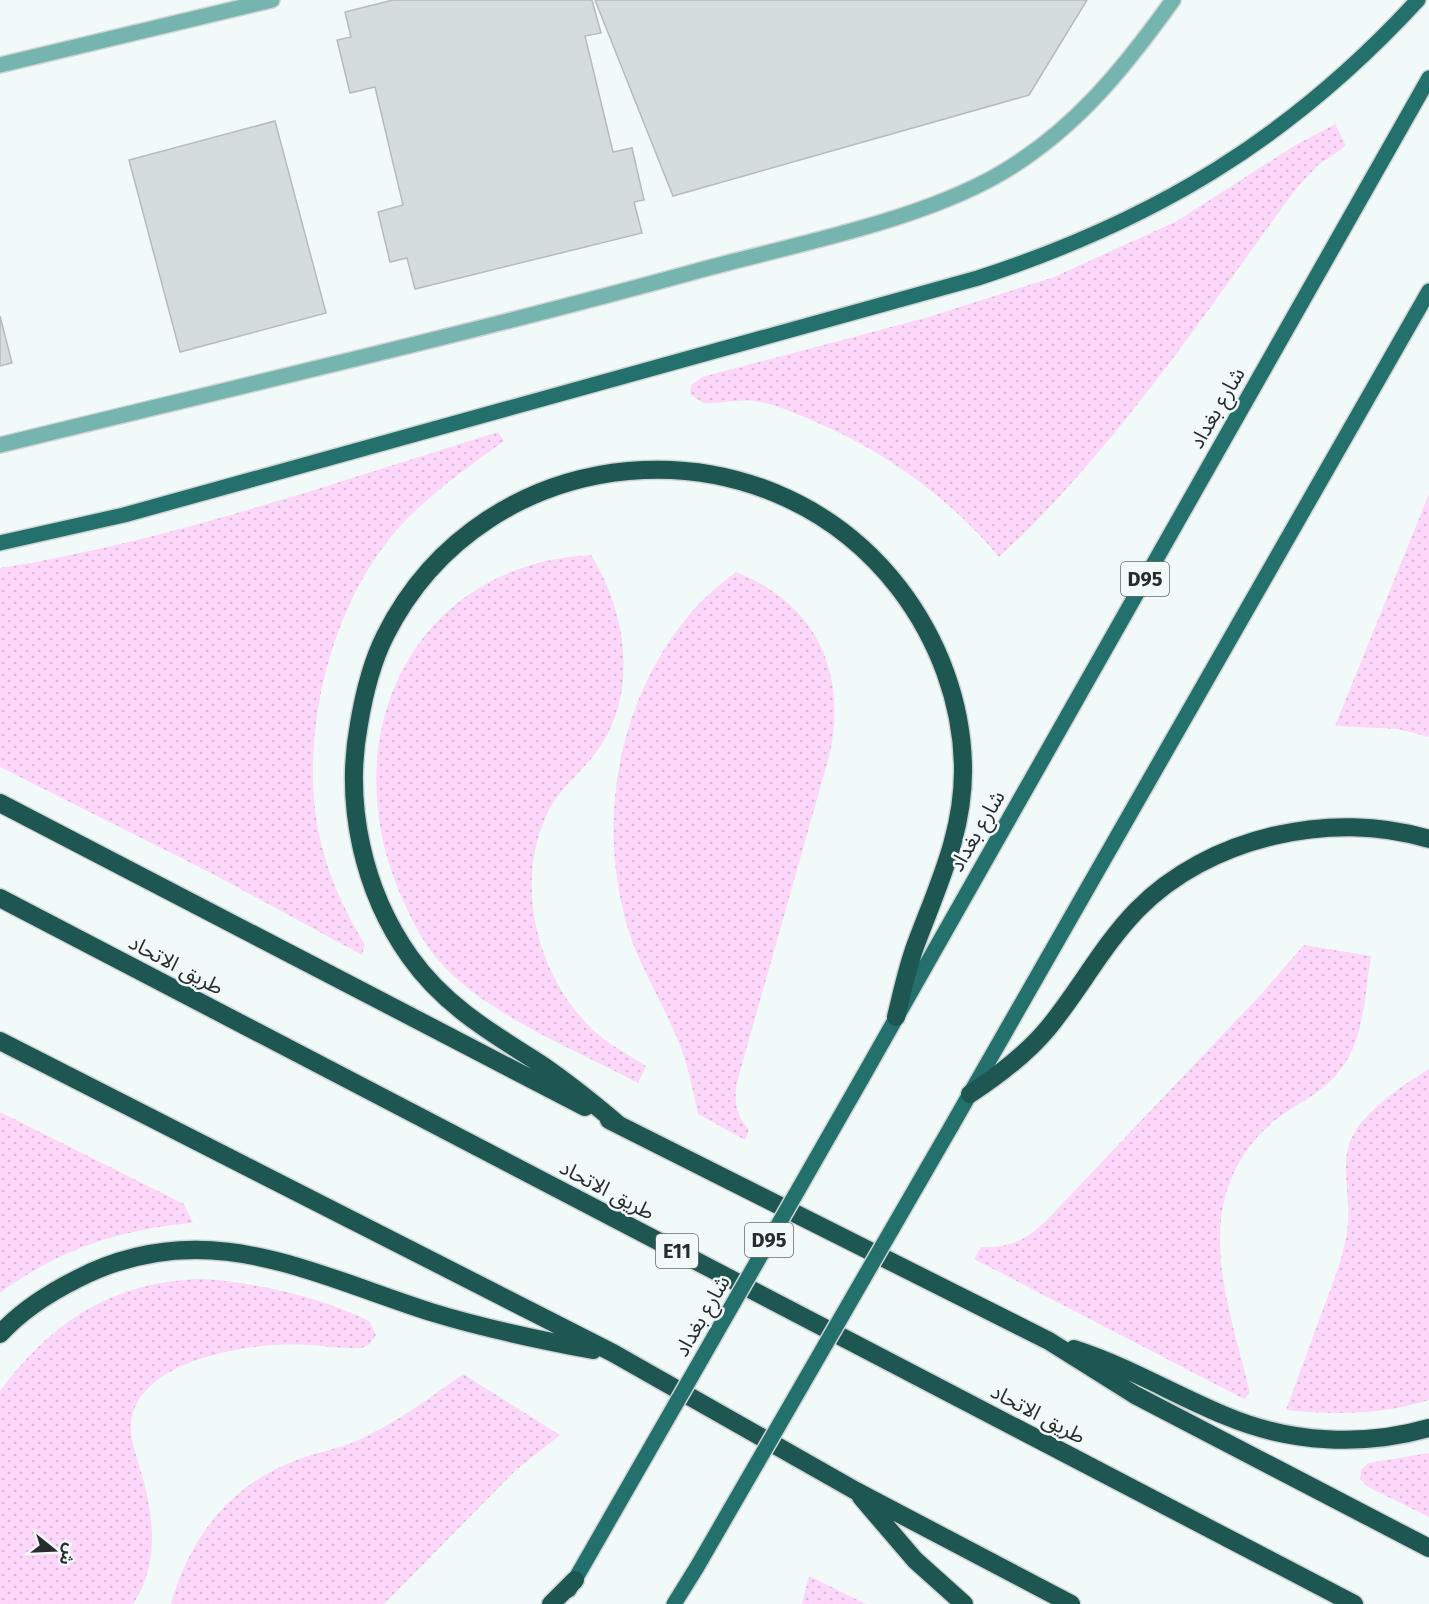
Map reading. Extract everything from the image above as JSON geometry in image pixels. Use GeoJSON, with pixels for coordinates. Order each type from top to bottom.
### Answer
{"type":"FeatureCollection","features":[{"type":"Feature","properties":{"kind":"highway"},"geometry":{"type":"LineString","coordinates":[[619,1125],[566,1082],[480,1027],[429,982],[408,955],[381,908],[363,855],[354,800],[355,744],[365,689],[384,638],[407,599],[435,564],[469,534],[506,508],[546,489],[588,476],[633,469],[678,468],[722,475],[765,487],[805,506],[837,527],[865,550],[913,606],[932,638],[946,672],[956,708],[963,768],[958,828],[951,856],[914,950],[896,1017]]}},
{"type":"Feature","properties":{"kind":"highway"},"geometry":{"type":"LineString","coordinates":[[0,803],[619,1125],[1049,1341],[1135,1395],[1429,1548]]}},
{"type":"Feature","properties":{"kind":"highway"},"geometry":{"type":"LineString","coordinates":[[970,1094],[998,1076],[1048,1029],[1089,970],[1136,910],[1178,876],[1202,862],[1253,842],[1315,830],[1385,830],[1429,839]]}},
{"type":"Feature","properties":{"kind":"highway","name":"طريق الاتحاد"},"geometry":{"type":"LineString","coordinates":[[0,898],[1354,1604]]}},
{"type":"Feature","properties":{"kind":"highway"},"geometry":{"type":"LineString","coordinates":[[0,1041],[612,1353],[856,1491],[1071,1604]]}},
{"type":"Feature","properties":{"kind":"highway"},"geometry":{"type":"LineString","coordinates":[[0,1334],[12,1320],[53,1291],[97,1268],[145,1254],[195,1248],[268,1257],[437,1314],[505,1332],[612,1353]]}},
{"type":"Feature","properties":{"kind":"highway"},"geometry":{"type":"LineString","coordinates":[[1049,1341],[1088,1354],[1226,1416],[1287,1435],[1351,1440],[1429,1428]]}},
{"type":"Feature","properties":{"kind":"highway"},"geometry":{"type":"LineString","coordinates":[[856,1491],[915,1560],[964,1604]]}},
{"type":"Feature","properties":{"kind":"highway"},"geometry":{"type":"LineString","coordinates":[[551,1604],[575,1580]]}},
{"type":"Feature","properties":{"kind":"main road"},"geometry":{"type":"LineString","coordinates":[[0,543],[124,515],[978,278],[1037,259],[1146,211],[1248,150],[1296,116],[1341,78],[1418,0]]}},
{"type":"Feature","properties":{"kind":"main road","name":"شارع بغداد"},"geometry":{"type":"LineString","coordinates":[[561,1604],[1429,78]]}},
{"type":"Feature","properties":{"kind":"main road"},"geometry":{"type":"LineString","coordinates":[[674,1604],[970,1094],[1429,291]]}},
{"type":"Feature","properties":{"kind":"street"},"geometry":{"type":"LineString","coordinates":[[0,65],[272,0]]}},
{"type":"Feature","properties":{"kind":"street"},"geometry":{"type":"LineString","coordinates":[[0,445],[614,294],[872,223],[939,202],[994,177],[1045,144],[1091,104],[1131,58],[1173,0]]}},
{"type":"Feature","properties":{"kind":"shaded area"},"geometry":{"type":"Polygon","coordinates":[[[1335,124],[1346,146],[1318,165],[1295,190],[1191,334],[1119,427],[1041,516],[999,557],[936,494],[863,445],[809,419],[775,406],[747,401],[703,403],[690,394],[691,385],[702,377],[925,318],[1054,277],[1177,221],[1294,146],[1335,124]]]}},
{"type":"Feature","properties":{"kind":"shaded area"},"geometry":{"type":"Polygon","coordinates":[[[498,432],[504,441],[444,486],[402,524],[367,570],[348,607],[333,647],[322,689],[315,732],[313,774],[316,815],[324,854],[336,890],[365,945],[362,955],[213,874],[0,767],[0,568],[62,557],[188,527],[498,432]]]}},
{"type":"Feature","properties":{"kind":"shaded area"},"geometry":{"type":"Polygon","coordinates":[[[1429,494],[1429,737],[1398,729],[1335,726],[1429,494]]]}},
{"type":"Feature","properties":{"kind":"shaded area"},"geometry":{"type":"Polygon","coordinates":[[[591,555],[613,601],[619,625],[623,651],[620,701],[612,725],[599,748],[559,795],[548,812],[538,839],[533,868],[532,897],[536,926],[544,954],[556,980],[571,1005],[596,1033],[646,1066],[638,1083],[505,1014],[457,979],[438,960],[408,912],[395,881],[380,823],[377,766],[386,713],[406,664],[437,621],[479,588],[530,565],[591,555]]]}},
{"type":"Feature","properties":{"kind":"shaded area"},"geometry":{"type":"Polygon","coordinates":[[[736,572],[764,586],[787,602],[805,622],[819,644],[829,668],[834,695],[834,723],[830,753],[737,1082],[737,1108],[749,1130],[745,1140],[698,1114],[681,1048],[632,941],[621,899],[614,857],[614,813],[618,771],[628,729],[644,688],[664,650],[689,615],[711,592],[736,572]]]}},
{"type":"Feature","properties":{"kind":"shaded area"},"geometry":{"type":"Polygon","coordinates":[[[1304,945],[1371,956],[1359,1030],[1349,1057],[1323,1088],[1274,1121],[1262,1132],[1242,1158],[1228,1187],[1221,1219],[1221,1262],[1228,1307],[1250,1393],[1244,1399],[974,1259],[981,1247],[1017,1242],[1046,1221],[1264,991],[1304,945]]]}},
{"type":"Feature","properties":{"kind":"shaded area"},"geometry":{"type":"Polygon","coordinates":[[[1429,1069],[1429,1400],[1376,1411],[1322,1413],[1286,1410],[1335,1277],[1344,1245],[1348,1224],[1346,1164],[1350,1141],[1363,1121],[1380,1104],[1429,1069]]]}},
{"type":"Feature","properties":{"kind":"shaded area"},"geometry":{"type":"Polygon","coordinates":[[[0,1112],[184,1204],[193,1223],[141,1230],[91,1244],[44,1265],[0,1293],[0,1112]]]}},
{"type":"Feature","properties":{"kind":"shaded area"},"geometry":{"type":"Polygon","coordinates":[[[203,1279],[267,1287],[329,1304],[369,1321],[376,1335],[370,1344],[362,1348],[289,1344],[235,1350],[186,1364],[156,1382],[144,1393],[135,1407],[131,1424],[133,1442],[149,1506],[152,1540],[147,1573],[142,1589],[133,1604],[0,1604],[0,1391],[41,1344],[64,1325],[88,1310],[113,1297],[141,1288],[203,1279]]]}},
{"type":"Feature","properties":{"kind":"shaded area"},"geometry":{"type":"Polygon","coordinates":[[[463,1374],[560,1435],[516,1470],[384,1604],[171,1604],[179,1580],[201,1537],[231,1500],[250,1485],[294,1461],[363,1438],[414,1408],[463,1374]]]}},
{"type":"Feature","properties":{"kind":"shaded area"},"geometry":{"type":"Polygon","coordinates":[[[1429,1453],[1429,1517],[1368,1487],[1360,1479],[1361,1470],[1368,1463],[1429,1453]]]}},
{"type":"Feature","properties":{"kind":"shaded area"},"geometry":{"type":"Polygon","coordinates":[[[809,1576],[866,1604],[802,1604],[809,1576]]]}},
{"type":"Feature","properties":{"kind":"building"},"geometry":{"type":"Polygon","coordinates":[[[393,0],[592,0],[601,33],[585,36],[613,152],[632,148],[644,200],[634,202],[642,233],[415,289],[407,258],[390,262],[378,212],[403,205],[375,87],[350,93],[337,40],[351,37],[345,12],[393,0]]]}},
{"type":"Feature","properties":{"kind":"building"},"geometry":{"type":"Polygon","coordinates":[[[595,0],[1087,0],[1029,95],[673,196],[595,0]]]}},
{"type":"Feature","properties":{"kind":"building"},"geometry":{"type":"Polygon","coordinates":[[[275,121],[326,313],[180,352],[129,160],[275,121]]]}},
{"type":"Feature","properties":{"kind":"building"},"geometry":{"type":"Polygon","coordinates":[[[0,316],[12,363],[0,366],[0,316]]]}}]}
